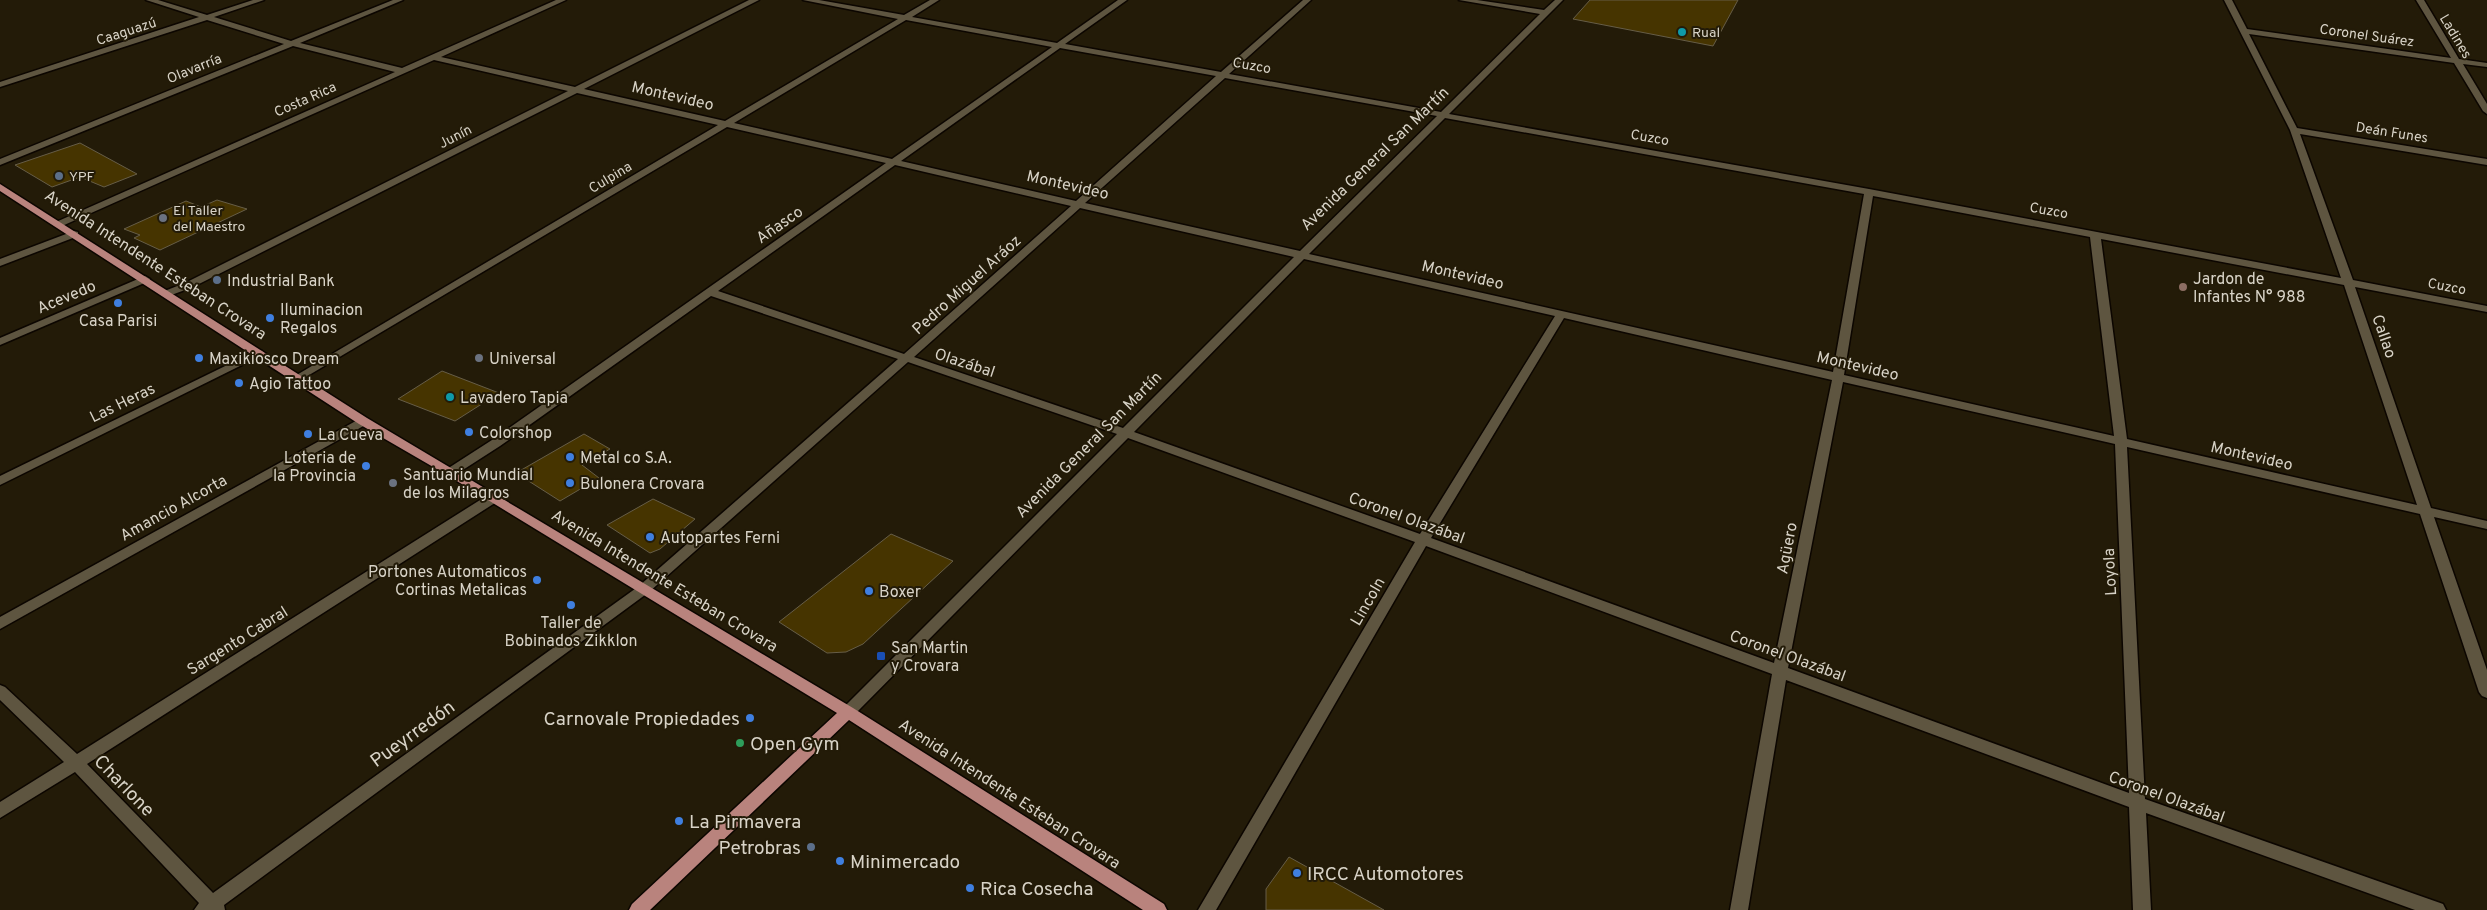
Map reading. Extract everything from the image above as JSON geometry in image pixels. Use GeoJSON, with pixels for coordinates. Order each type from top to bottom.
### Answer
{"type":"FeatureCollection","features":[{"type":"Feature","properties":{"kind":"main road","name":"Avenida Intendente Esteban Crovara"},"geometry":{"type":"LineString","coordinates":[[0,187],[363,421],[451,472],[848,712],[1158,910]]}},
{"type":"Feature","properties":{"kind":"main road","name":"Avenida General San Martín"},"geometry":{"type":"LineString","coordinates":[[638,910],[848,712]]}},
{"type":"Feature","properties":{"kind":"street"},"geometry":{"type":"LineString","coordinates":[[150,0],[290,43],[402,70]]}},
{"type":"Feature","properties":{"kind":"street","name":"Caaguazú"},"geometry":{"type":"LineString","coordinates":[[0,85],[260,0]]}},
{"type":"Feature","properties":{"kind":"street","name":"Olavarría"},"geometry":{"type":"LineString","coordinates":[[0,162],[399,0]]}},
{"type":"Feature","properties":{"kind":"street","name":"Costa Rica"},"geometry":{"type":"LineString","coordinates":[[59,224],[562,0]]}},
{"type":"Feature","properties":{"kind":"street","name":"Junín"},"geometry":{"type":"LineString","coordinates":[[166,294],[190,285],[755,0]]}},
{"type":"Feature","properties":{"kind":"street","name":"Cuzco"},"geometry":{"type":"LineString","coordinates":[[807,0],[1869,192],[2487,309]]}},
{"type":"Feature","properties":{"kind":"street","name":"Culpina"},"geometry":{"type":"LineString","coordinates":[[299,378],[936,0]]}},
{"type":"Feature","properties":{"kind":"street","name":"Añasco"},"geometry":{"type":"LineString","coordinates":[[451,472],[496,443],[1123,0]]}},
{"type":"Feature","properties":{"kind":"street","name":"Pedro Miguel Aráoz"},"geometry":{"type":"LineString","coordinates":[[644,589],[905,360],[1222,74],[1308,0]]}},
{"type":"Feature","properties":{"kind":"street"},"geometry":{"type":"LineString","coordinates":[[1463,0],[1547,13]]}},
{"type":"Feature","properties":{"kind":"street","name":"Avenida General San Martín"},"geometry":{"type":"LineString","coordinates":[[848,712],[1302,254],[1445,116],[1558,0]]}},
{"type":"Feature","properties":{"kind":"street","name":"Callao"},"geometry":{"type":"LineString","coordinates":[[2228,0],[2294,130],[2348,282],[2487,692]]}},
{"type":"Feature","properties":{"kind":"street","name":"Ladines"},"geometry":{"type":"LineString","coordinates":[[2420,0],[2487,111]]}},
{"type":"Feature","properties":{"kind":"street","name":"Coronel Suárez"},"geometry":{"type":"LineString","coordinates":[[2243,31],[2487,65]]}},
{"type":"Feature","properties":{"kind":"street","name":"Montevideo"},"geometry":{"type":"LineString","coordinates":[[431,58],[893,161],[2487,525]]}},
{"type":"Feature","properties":{"kind":"street","name":"Deán Funes"},"geometry":{"type":"LineString","coordinates":[[2294,130],[2487,162]]}},
{"type":"Feature","properties":{"kind":"street","name":"Agüero"},"geometry":{"type":"LineString","coordinates":[[1739,910],[1780,670],[1838,377],[1869,192]]}},
{"type":"Feature","properties":{"kind":"street"},"geometry":{"type":"LineString","coordinates":[[0,263],[74,234]]}},
{"type":"Feature","properties":{"kind":"street","name":"Loyola"},"geometry":{"type":"LineString","coordinates":[[2095,234],[2121,442],[2142,910]]}},
{"type":"Feature","properties":{"kind":"street","name":"Acevedo"},"geometry":{"type":"LineString","coordinates":[[0,342],[145,280]]}},
{"type":"Feature","properties":{"kind":"street","name":"Olazábal"},"geometry":{"type":"LineString","coordinates":[[710,292],[905,360],[1126,433]]}},
{"type":"Feature","properties":{"kind":"street","name":"Lincoln"},"geometry":{"type":"LineString","coordinates":[[1207,910],[1422,541],[1562,313]]}},
{"type":"Feature","properties":{"kind":"street","name":"Las Heras"},"geometry":{"type":"LineString","coordinates":[[0,480],[258,353]]}},
{"type":"Feature","properties":{"kind":"street","name":"Amancio Alcorta"},"geometry":{"type":"LineString","coordinates":[[0,624],[363,421]]}},
{"type":"Feature","properties":{"kind":"street","name":"Coronel Olazábal"},"geometry":{"type":"LineString","coordinates":[[1126,433],[1780,670],[2137,804],[2437,910]]}},
{"type":"Feature","properties":{"kind":"street","name":"Sargento Cabral"},"geometry":{"type":"LineString","coordinates":[[0,811],[493,498]]}},
{"type":"Feature","properties":{"kind":"street","name":"Pueyrredón"},"geometry":{"type":"LineString","coordinates":[[211,908],[644,589]]}},
{"type":"Feature","properties":{"kind":"street","name":"Charlone"},"geometry":{"type":"LineString","coordinates":[[0,691],[76,763],[211,908]]}},
{"type":"Feature","properties":{"kind":"building","name":"Rual"},"geometry":{"type":"Polygon","coordinates":[[[1590,0],[1738,0],[1713,46],[1573,19],[1590,0]]]}},
{"type":"Feature","properties":{"kind":"building","name":"YPF"},"geometry":{"type":"Polygon","coordinates":[[[80,143],[137,174],[104,187],[80,177],[52,187],[15,165],[80,143]]]}},
{"type":"Feature","properties":{"kind":"building"},"geometry":{"type":"Polygon","coordinates":[[[217,200],[247,209],[160,250],[134,238],[140,235],[124,229],[186,201],[201,207],[217,200]]]}},
{"type":"Feature","properties":{"kind":"building"},"geometry":{"type":"Polygon","coordinates":[[[442,371],[499,393],[455,421],[398,399],[442,371]]]}},
{"type":"Feature","properties":{"kind":"building","name":"Metal co S.A."},"geometry":{"type":"Polygon","coordinates":[[[584,434],[610,449],[582,465],[599,478],[560,501],[516,473],[584,434]]]}},
{"type":"Feature","properties":{"kind":"building","name":"Autopartes Ferni"},"geometry":{"type":"Polygon","coordinates":[[[653,499],[695,519],[660,549],[650,553],[607,525],[653,499]]]}},
{"type":"Feature","properties":{"kind":"building","name":"Boxer"},"geometry":{"type":"Polygon","coordinates":[[[891,534],[953,561],[863,644],[846,652],[827,653],[779,622],[891,534]]]}},
{"type":"Feature","properties":{"kind":"building","name":"IRCC Automotores"},"geometry":{"type":"Polygon","coordinates":[[[1289,857],[1384,910],[1266,910],[1266,889],[1289,857]]]}},
{"type":"Feature","properties":{"kind":"place","name":"Rual"},"geometry":{"type":"Point","coordinates":[1682,32]}},
{"type":"Feature","properties":{"kind":"place","name":"YPF"},"geometry":{"type":"Point","coordinates":[59,176]}},
{"type":"Feature","properties":{"kind":"place","name":"El Taller del Maestro"},"geometry":{"type":"Point","coordinates":[163,218]}},
{"type":"Feature","properties":{"kind":"place","name":"Industrial Bank"},"geometry":{"type":"Point","coordinates":[217,280]}},
{"type":"Feature","properties":{"kind":"place","name":"Jardon de Infantes N° 988"},"geometry":{"type":"Point","coordinates":[2183,287]}},
{"type":"Feature","properties":{"kind":"place","name":"Casa Parisi"},"geometry":{"type":"Point","coordinates":[118,303]}},
{"type":"Feature","properties":{"kind":"place","name":"Iluminacion Regalos"},"geometry":{"type":"Point","coordinates":[270,318]}},
{"type":"Feature","properties":{"kind":"place","name":"Maxikiosco Dream"},"geometry":{"type":"Point","coordinates":[199,358]}},
{"type":"Feature","properties":{"kind":"place","name":"Universal"},"geometry":{"type":"Point","coordinates":[479,358]}},
{"type":"Feature","properties":{"kind":"place","name":"Agio Tattoo"},"geometry":{"type":"Point","coordinates":[239,383]}},
{"type":"Feature","properties":{"kind":"place","name":"Lavadero Tapia"},"geometry":{"type":"Point","coordinates":[450,397]}},
{"type":"Feature","properties":{"kind":"place","name":"Colorshop"},"geometry":{"type":"Point","coordinates":[469,432]}},
{"type":"Feature","properties":{"kind":"place","name":"La Cueva"},"geometry":{"type":"Point","coordinates":[308,434]}},
{"type":"Feature","properties":{"kind":"place","name":"Metal co S.A."},"geometry":{"type":"Point","coordinates":[570,457]}},
{"type":"Feature","properties":{"kind":"place","name":"Loteria de la Provincia"},"geometry":{"type":"Point","coordinates":[366,466]}},
{"type":"Feature","properties":{"kind":"place","name":"Santuario Mundial de los Milagros"},"geometry":{"type":"Point","coordinates":[393,483]}},
{"type":"Feature","properties":{"kind":"place","name":"Bulonera Crovara"},"geometry":{"type":"Point","coordinates":[570,483]}},
{"type":"Feature","properties":{"kind":"place","name":"Autopartes Ferni"},"geometry":{"type":"Point","coordinates":[650,537]}},
{"type":"Feature","properties":{"kind":"place","name":"Portones Automaticos Cortinas Metalicas"},"geometry":{"type":"Point","coordinates":[537,580]}},
{"type":"Feature","properties":{"kind":"place","name":"Boxer"},"geometry":{"type":"Point","coordinates":[869,591]}},
{"type":"Feature","properties":{"kind":"place","name":"Taller de Bobinados Zikklon"},"geometry":{"type":"Point","coordinates":[571,605]}},
{"type":"Feature","properties":{"kind":"place","name":"San Martin y Crovara"},"geometry":{"type":"Point","coordinates":[881,656]}},
{"type":"Feature","properties":{"kind":"place","name":"Carnovale Propiedades"},"geometry":{"type":"Point","coordinates":[750,718]}},
{"type":"Feature","properties":{"kind":"place","name":"Open Gym"},"geometry":{"type":"Point","coordinates":[740,743]}},
{"type":"Feature","properties":{"kind":"place","name":"La Pirmavera"},"geometry":{"type":"Point","coordinates":[679,821]}},
{"type":"Feature","properties":{"kind":"place","name":"Petrobras"},"geometry":{"type":"Point","coordinates":[811,847]}},
{"type":"Feature","properties":{"kind":"place","name":"Minimercado"},"geometry":{"type":"Point","coordinates":[840,861]}},
{"type":"Feature","properties":{"kind":"place","name":"IRCC Automotores"},"geometry":{"type":"Point","coordinates":[1297,873]}},
{"type":"Feature","properties":{"kind":"place","name":"Rica Cosecha"},"geometry":{"type":"Point","coordinates":[970,888]}}]}
